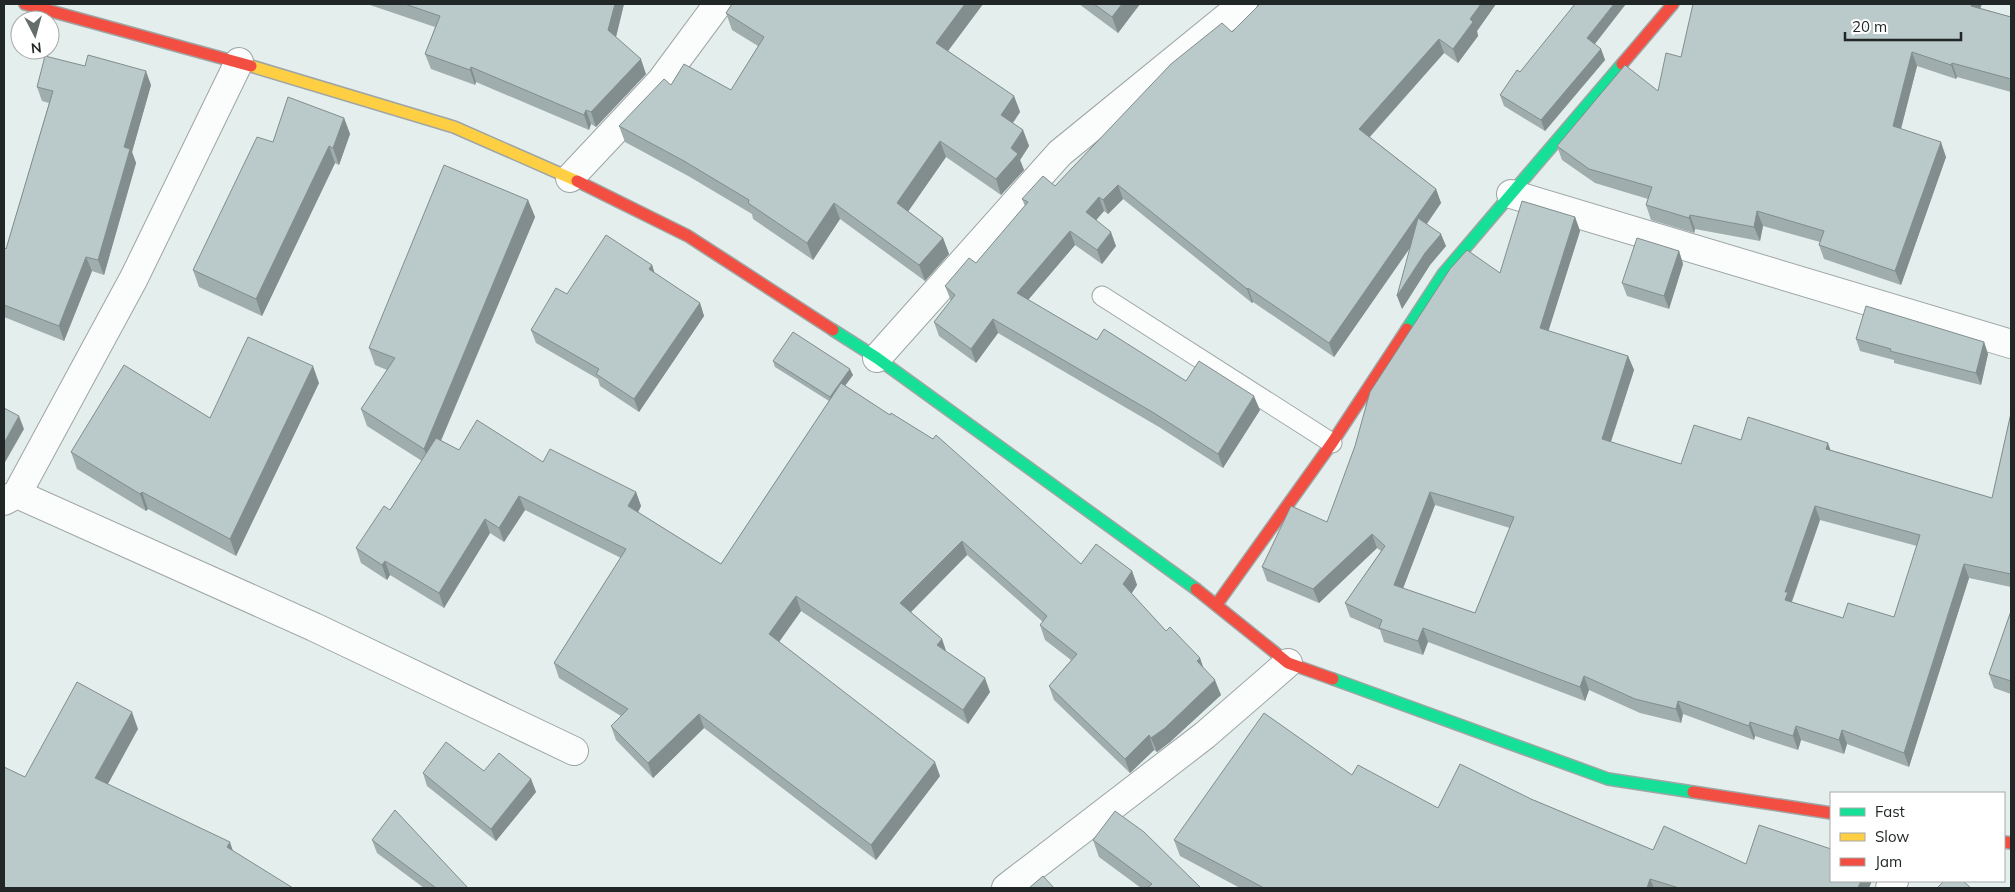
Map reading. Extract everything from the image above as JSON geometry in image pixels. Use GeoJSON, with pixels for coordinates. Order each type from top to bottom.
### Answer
{"type":"FeatureCollection","features":[{"type":"Feature","properties":{"kind":"street"},"geometry":{"type":"LineString","coordinates":[[25,4],[240,62],[454,127],[570,178],[688,236],[876,358],[1217,604],[1288,663],[1608,779],[1830,813]]}},
{"type":"Feature","properties":{"kind":"street"},"geometry":{"type":"LineString","coordinates":[[570,178],[661,81],[718,4]]}},
{"type":"Feature","properties":{"kind":"street"},"geometry":{"type":"LineString","coordinates":[[876,358],[1060,153],[1243,4]]}},
{"type":"Feature","properties":{"kind":"street"},"geometry":{"type":"LineString","coordinates":[[1217,604],[1332,443],[1443,274],[1673,4]]}},
{"type":"Feature","properties":{"kind":"street"},"geometry":{"type":"LineString","coordinates":[[240,62],[134,278],[11,497],[314,626],[574,751]]}},
{"type":"Feature","properties":{"kind":"street"},"geometry":{"type":"LineString","coordinates":[[1511,194],[2011,344]]}},
{"type":"Feature","properties":{"kind":"street"},"geometry":{"type":"LineString","coordinates":[[1006,888],[1205,735],[1288,663]]}},
{"type":"Feature","properties":{"kind":"lane"},"geometry":{"type":"LineString","coordinates":[[1102,296],[1332,443]]}},
{"type":"Feature","properties":{"kind":"building"},"geometry":{"type":"Polygon","coordinates":[[[405,4],[615,4],[608,30],[641,59],[591,112],[586,110],[584,115],[471,67],[470,70],[425,54],[440,16],[405,4]]]}},
{"type":"Feature","properties":{"kind":"building"},"geometry":{"type":"Polygon","coordinates":[[[732,4],[965,4],[936,43],[1014,96],[1001,115],[1023,130],[1011,148],[1018,154],[996,179],[940,141],[897,203],[943,238],[919,265],[834,203],[807,243],[748,203],[749,200],[684,161],[619,126],[664,79],[671,85],[684,64],[731,90],[764,37],[726,13],[732,4]]]}},
{"type":"Feature","properties":{"kind":"building"},"geometry":{"type":"Polygon","coordinates":[[[1094,4],[1122,4],[1112,17],[1094,4]]]}},
{"type":"Feature","properties":{"kind":"building"},"geometry":{"type":"Polygon","coordinates":[[[1260,4],[1481,4],[1470,19],[1473,22],[1453,49],[1439,39],[1359,129],[1436,189],[1329,343],[1247,289],[1118,185],[1103,200],[1099,197],[1086,212],[1111,232],[1097,250],[1070,231],[1017,293],[1097,340],[1104,329],[1186,381],[1199,361],[1254,396],[1218,454],[1154,413],[993,319],[971,349],[934,322],[955,295],[945,286],[969,258],[976,263],[1028,202],[1022,199],[1043,176],[1055,186],[1171,64],[1222,23],[1232,32],[1260,4]]]}},
{"type":"Feature","properties":{"kind":"building"},"geometry":{"type":"Polygon","coordinates":[[[1575,4],[1614,4],[1587,38],[1601,49],[1541,120],[1500,95],[1517,70],[1520,72],[1575,4]]]}},
{"type":"Feature","properties":{"kind":"building"},"geometry":{"type":"Polygon","coordinates":[[[1693,4],[1972,4],[1971,6],[2011,17],[2011,79],[1952,63],[1951,65],[1912,52],[1893,126],[1941,142],[1895,271],[1819,245],[1824,231],[1757,211],[1754,227],[1690,215],[1689,218],[1646,205],[1652,187],[1589,169],[1557,146],[1625,65],[1658,91],[1666,53],[1681,57],[1693,4]]]}},
{"type":"Feature","properties":{"kind":"building"},"geometry":{"type":"Polygon","coordinates":[[[88,55],[146,71],[124,147],[130,149],[98,260],[86,257],[59,326],[4,305],[4,247],[6,249],[53,91],[37,87],[44,60],[60,60],[85,66],[88,55]]]}},
{"type":"Feature","properties":{"kind":"building"},"geometry":{"type":"Polygon","coordinates":[[[288,97],[344,118],[333,148],[329,146],[256,299],[193,270],[257,137],[273,142],[288,97]]]}},
{"type":"Feature","properties":{"kind":"building"},"geometry":{"type":"Polygon","coordinates":[[[444,165],[528,200],[424,449],[361,409],[395,358],[369,348],[444,165]]]}},
{"type":"Feature","properties":{"kind":"building"},"geometry":{"type":"Polygon","coordinates":[[[1522,201],[1575,217],[1540,328],[1628,356],[1602,439],[1681,464],[1694,425],[1741,440],[1748,417],[1828,443],[1826,449],[1992,498],[2011,413],[2011,574],[1964,564],[1904,753],[1842,730],[1839,740],[1796,726],[1793,736],[1750,722],[1749,726],[1678,701],[1676,709],[1635,699],[1584,676],[1580,687],[1423,628],[1418,641],[1379,628],[1382,620],[1345,603],[1385,546],[1372,534],[1313,589],[1262,567],[1291,506],[1327,522],[1355,446],[1370,392],[1450,269],[1467,250],[1500,273],[1522,201]],[[1430,492],[1394,585],[1475,613],[1514,517],[1430,492]],[[1815,506],[1785,592],[1788,592],[1785,600],[1843,618],[1848,603],[1894,617],[1920,535],[1815,506]]]}},
{"type":"Feature","properties":{"kind":"building"},"geometry":{"type":"Polygon","coordinates":[[[1418,218],[1441,234],[1425,253],[1397,296],[1418,218]]]}},
{"type":"Feature","properties":{"kind":"building"},"geometry":{"type":"Polygon","coordinates":[[[606,235],[652,265],[649,269],[700,303],[634,399],[596,374],[599,369],[531,330],[556,288],[567,294],[606,235]]]}},
{"type":"Feature","properties":{"kind":"building"},"geometry":{"type":"Polygon","coordinates":[[[1637,238],[1679,251],[1664,296],[1622,283],[1637,238]]]}},
{"type":"Feature","properties":{"kind":"building"},"geometry":{"type":"Polygon","coordinates":[[[1866,306],[1984,342],[1976,373],[1890,351],[1891,349],[1856,339],[1866,306]]]}},
{"type":"Feature","properties":{"kind":"building"},"geometry":{"type":"Polygon","coordinates":[[[793,332],[850,369],[830,397],[773,361],[793,332]]]}},
{"type":"Feature","properties":{"kind":"building"},"geometry":{"type":"Polygon","coordinates":[[[248,337],[313,366],[230,539],[142,492],[140,494],[71,452],[124,365],[210,418],[248,337]]]}},
{"type":"Feature","properties":{"kind":"building"},"geometry":{"type":"Polygon","coordinates":[[[841,383],[890,415],[891,413],[933,439],[936,435],[1081,564],[1096,544],[1132,571],[1123,584],[1166,631],[1170,627],[1200,658],[1197,661],[1215,680],[1165,728],[1151,738],[1149,735],[1125,759],[1049,686],[1077,654],[1040,625],[1047,616],[962,541],[900,603],[942,639],[937,645],[985,678],[963,710],[796,596],[769,634],[935,762],[871,845],[699,714],[648,763],[611,726],[628,709],[554,663],[626,549],[519,496],[499,528],[485,519],[439,593],[385,561],[382,565],[356,548],[384,506],[390,510],[436,438],[459,450],[477,420],[543,462],[550,449],[636,492],[628,506],[721,564],[841,383]]]}},
{"type":"Feature","properties":{"kind":"building"},"geometry":{"type":"Polygon","coordinates":[[[4,408],[19,416],[4,443],[4,408]]]}},
{"type":"Feature","properties":{"kind":"building"},"geometry":{"type":"Polygon","coordinates":[[[2011,611],[2011,681],[1989,674],[2011,611]]]}},
{"type":"Feature","properties":{"kind":"building"},"geometry":{"type":"Polygon","coordinates":[[[77,682],[132,712],[95,778],[230,842],[227,847],[293,888],[4,888],[4,767],[25,777],[77,682]]]}},
{"type":"Feature","properties":{"kind":"building"},"geometry":{"type":"Polygon","coordinates":[[[1264,713],[1352,775],[1358,765],[1438,808],[1460,764],[1531,799],[1653,850],[1664,826],[1746,864],[1759,825],[1830,849],[1830,882],[1861,882],[1858,888],[1679,888],[1650,879],[1647,888],[1264,888],[1174,840],[1264,713]]]}},
{"type":"Feature","properties":{"kind":"building"},"geometry":{"type":"Polygon","coordinates":[[[446,742],[484,771],[499,753],[531,779],[491,829],[423,773],[446,742]]]}},
{"type":"Feature","properties":{"kind":"building"},"geometry":{"type":"Polygon","coordinates":[[[395,810],[468,888],[436,888],[372,840],[395,810]]]}},
{"type":"Feature","properties":{"kind":"building"},"geometry":{"type":"Polygon","coordinates":[[[1115,811],[1144,832],[1201,888],[1147,888],[1152,884],[1093,840],[1115,811]]]}},
{"type":"Feature","properties":{"kind":"building"},"geometry":{"type":"Polygon","coordinates":[[[1043,876],[1054,888],[1029,888],[1043,876]]]}},
{"type":"Feature","properties":{"kind":"building"},"geometry":{"type":"Polygon","coordinates":[[[1943,882],[1964,882],[1971,888],[1937,888],[1943,882]]]}},
{"type":"Feature","properties":{"kind":"traffic: fast"},"geometry":{"type":"LineString","coordinates":[[1407,329],[1443,274],[1622,64]]}},
{"type":"Feature","properties":{"kind":"traffic: fast"},"geometry":{"type":"LineString","coordinates":[[833,330],[877,358],[1196,589]]}},
{"type":"Feature","properties":{"kind":"traffic: fast"},"geometry":{"type":"LineString","coordinates":[[1333,679],[1608,779],[1693,792]]}},
{"type":"Feature","properties":{"kind":"traffic: slow"},"geometry":{"type":"LineString","coordinates":[[251,66],[454,127],[577,181]]}},
{"type":"Feature","properties":{"kind":"traffic: jam"},"geometry":{"type":"LineString","coordinates":[[25,4],[251,66]]}},
{"type":"Feature","properties":{"kind":"traffic: jam"},"geometry":{"type":"LineString","coordinates":[[1622,64],[1673,4]]}},
{"type":"Feature","properties":{"kind":"traffic: jam"},"geometry":{"type":"LineString","coordinates":[[577,181],[688,236],[833,330]]}},
{"type":"Feature","properties":{"kind":"traffic: jam"},"geometry":{"type":"LineString","coordinates":[[1217,604],[1332,443],[1407,329]]}},
{"type":"Feature","properties":{"kind":"traffic: jam"},"geometry":{"type":"LineString","coordinates":[[1196,589],[1288,663],[1333,679]]}},
{"type":"Feature","properties":{"kind":"traffic: jam"},"geometry":{"type":"LineString","coordinates":[[1693,792],[1830,813]]}},
{"type":"Feature","properties":{"kind":"traffic: jam"},"geometry":{"type":"LineString","coordinates":[[2005,842],[2011,843]]}}]}
